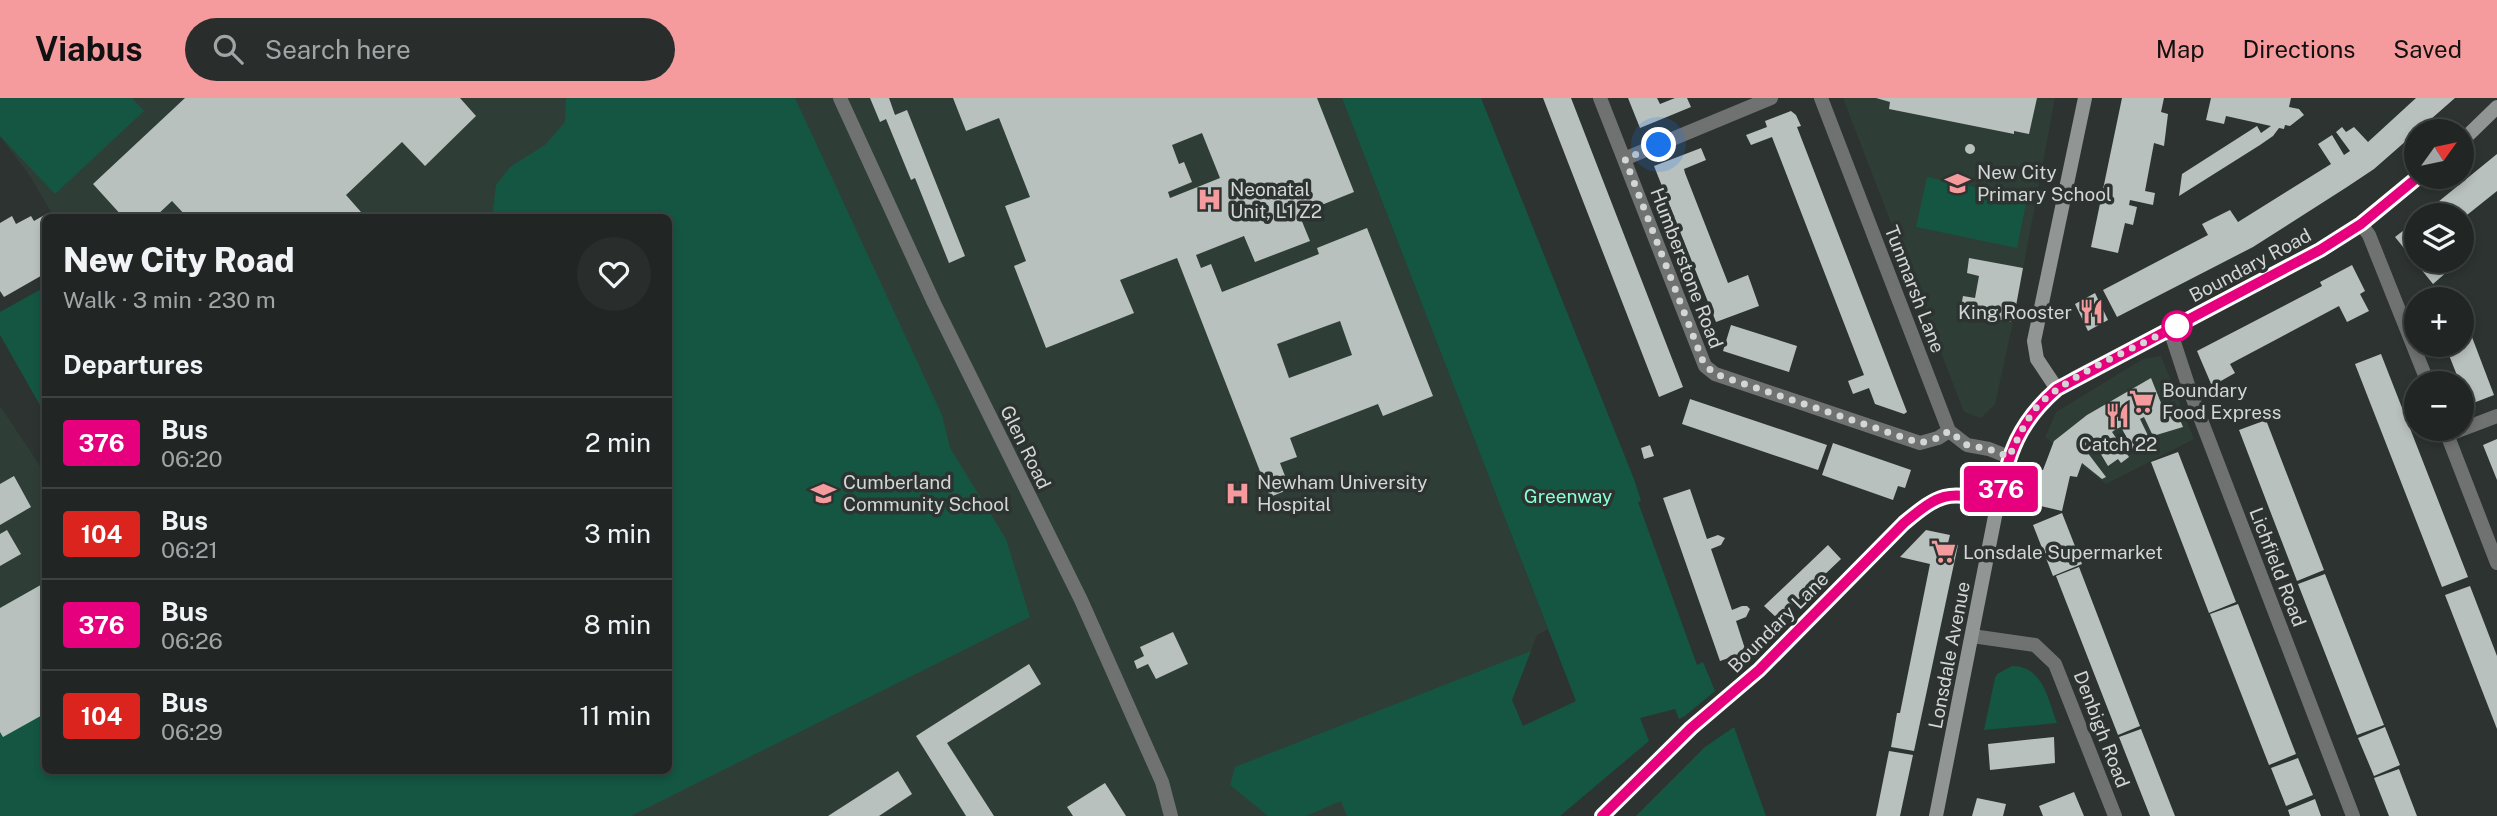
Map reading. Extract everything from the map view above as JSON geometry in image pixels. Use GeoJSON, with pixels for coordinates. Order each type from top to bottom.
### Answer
{"type":"FeatureCollection","features":[{"type":"Feature","properties":{"kind":"street","name":"Glen Road"},"geometry":{"type":"LineString","coordinates":[[840,98],[934,303],[1081,600],[1163,782],[1171,816]]}},
{"type":"Feature","properties":{"kind":"street","name":"Humberstone Road"},"geometry":{"type":"LineString","coordinates":[[1601,98],[1704,364],[1715,374],[1920,443],[1938,438],[1949,431]]}},
{"type":"Feature","properties":{"kind":"street"},"geometry":{"type":"LineString","coordinates":[[1625,159],[1771,98]]}},
{"type":"Feature","properties":{"kind":"street","name":"Tunmarsh Lane"},"geometry":{"type":"LineString","coordinates":[[1821,98],[1949,431]]}},
{"type":"Feature","properties":{"kind":"street"},"geometry":{"type":"LineString","coordinates":[[2057,389],[2037,359],[2034,341],[2085,98]]}},
{"type":"Feature","properties":{"kind":"street"},"geometry":{"type":"LineString","coordinates":[[2474,129],[2497,107]]}},
{"type":"Feature","properties":{"kind":"street","name":"Boundary Road"},"geometry":{"type":"LineString","coordinates":[[1998,501],[2009,457],[2023,427],[2037,407],[2057,389],[2320,250],[2361,224],[2404,189]]}},
{"type":"Feature","properties":{"kind":"street"},"geometry":{"type":"LineString","coordinates":[[2361,224],[2370,235],[2423,371]]}},
{"type":"Feature","properties":{"kind":"street","name":"Lichfield Road"},"geometry":{"type":"LineString","coordinates":[[2170,330],[2190,391],[2353,816]]}},
{"type":"Feature","properties":{"kind":"street"},"geometry":{"type":"LineString","coordinates":[[2474,423],[2497,416]]}},
{"type":"Feature","properties":{"kind":"street"},"geometry":{"type":"LineString","coordinates":[[1949,431],[1967,445],[1989,449],[2009,457]]}},
{"type":"Feature","properties":{"kind":"street"},"geometry":{"type":"LineString","coordinates":[[2450,441],[2497,563]]}},
{"type":"Feature","properties":{"kind":"street","name":"Boundary Lane"},"geometry":{"type":"LineString","coordinates":[[1602,816],[1695,724],[1759,670],[1904,523],[1928,503],[1944,495],[1998,501]]}},
{"type":"Feature","properties":{"kind":"street","name":"Lonsdale Avenue"},"geometry":{"type":"LineString","coordinates":[[1936,816],[1998,501]]}},
{"type":"Feature","properties":{"kind":"street","name":"Denbigh Road"},"geometry":{"type":"LineString","coordinates":[[1972,636],[2035,645],[2055,664],[2115,816]]}},
{"type":"Feature","properties":{"kind":"shaded area","name":"Newham University Hospital"},"geometry":{"type":"Polygon","coordinates":[[[0,98],[1342,98],[1548,629],[1537,635],[1512,700],[1523,726],[1577,702],[1560,816],[530,816],[656,774],[672,774],[672,214],[52,214],[30,176],[0,136],[0,98]]]}},
{"type":"Feature","properties":{"kind":"shaded area","name":"New City Primary School"},"geometry":{"type":"Polygon","coordinates":[[[1843,98],[2055,98],[1995,404],[1981,418],[1964,412],[1843,98]]]}},
{"type":"Feature","properties":{"kind":"shaded area"},"geometry":{"type":"Polygon","coordinates":[[[2161,356],[2194,439],[2106,484],[2045,437],[2056,412],[2143,359],[2161,356]]]}},
{"type":"Feature","properties":{"kind":"shaded area"},"geometry":{"type":"Polygon","coordinates":[[[0,406],[42,469],[42,584],[0,608],[0,406]]]}},
{"type":"Feature","properties":{"kind":"green space"},"geometry":{"type":"Polygon","coordinates":[[[0,98],[132,98],[144,111],[55,194],[0,136],[0,98]]]}},
{"type":"Feature","properties":{"kind":"green space","name":"Cumberland Community School"},"geometry":{"type":"Polygon","coordinates":[[[566,98],[795,98],[942,415],[950,448],[1006,539],[1030,617],[631,816],[0,816],[0,608],[42,584],[42,774],[672,774],[672,214],[492,214],[496,185],[510,167],[545,145],[565,122],[566,98]]]}},
{"type":"Feature","properties":{"kind":"green space","name":"Greenway"},"geometry":{"type":"Polygon","coordinates":[[[1342,98],[1481,98],[1634,479],[1641,501],[1638,502],[1697,665],[1703,662],[1715,691],[1679,719],[1675,709],[1640,718],[1649,741],[1560,816],[1347,816],[1341,801],[1306,816],[1268,816],[1230,785],[1235,767],[1531,651],[1512,700],[1523,726],[1576,701],[1342,98]]]}},
{"type":"Feature","properties":{"kind":"green space"},"geometry":{"type":"Polygon","coordinates":[[[1927,177],[2027,198],[2017,248],[1916,227],[1927,177]]]}},
{"type":"Feature","properties":{"kind":"green space"},"geometry":{"type":"Polygon","coordinates":[[[42,289],[42,409],[0,335],[0,312],[42,289]]]}},
{"type":"Feature","properties":{"kind":"green space"},"geometry":{"type":"Polygon","coordinates":[[[2012,666],[2022,667],[2037,678],[2047,694],[2057,723],[1984,730],[1995,678],[1997,674],[2012,666]]]}},
{"type":"Feature","properties":{"kind":"green space"},"geometry":{"type":"Polygon","coordinates":[[[1734,727],[1766,816],[1636,816],[1705,747],[1734,727]]]}},
{"type":"Feature","properties":{"kind":"building"},"geometry":{"type":"Polygon","coordinates":[[[185,98],[460,98],[476,116],[425,166],[402,142],[346,195],[361,212],[359,214],[184,214],[172,201],[158,214],[120,214],[93,184],[185,98]]]}},
{"type":"Feature","properties":{"kind":"building"},"geometry":{"type":"Polygon","coordinates":[[[870,98],[889,98],[895,115],[907,110],[965,256],[949,263],[915,178],[911,180],[886,119],[880,122],[870,98]]]}},
{"type":"Feature","properties":{"kind":"building","name":"Newham University Hospital"},"geometry":{"type":"Polygon","coordinates":[[[953,98],[1317,98],[1354,192],[1299,214],[1310,241],[1255,262],[1244,236],[1196,255],[1201,268],[1211,264],[1222,292],[1319,254],[1317,248],[1367,228],[1433,396],[1383,416],[1378,404],[1290,438],[1297,457],[1280,463],[1290,489],[1270,497],[1177,258],[1120,280],[1134,313],[1046,348],[1014,266],[1026,261],[1005,206],[1030,197],[999,118],[966,131],[953,98]],[[1202,133],[1172,145],[1179,164],[1184,162],[1192,182],[1168,192],[1170,198],[1220,178],[1202,133]],[[1340,321],[1277,344],[1289,378],[1352,355],[1340,321]]]}},
{"type":"Feature","properties":{"kind":"building"},"geometry":{"type":"Polygon","coordinates":[[[1543,98],[1571,98],[1683,387],[1659,397],[1543,98]]]}},
{"type":"Feature","properties":{"kind":"building"},"geometry":{"type":"Polygon","coordinates":[[[1628,98],[1657,98],[1660,104],[1675,98],[1687,98],[1691,107],[1640,128],[1628,98]]]}},
{"type":"Feature","properties":{"kind":"building"},"geometry":{"type":"Polygon","coordinates":[[[1876,98],[2037,98],[2029,134],[2014,131],[2014,134],[1889,109],[1890,102],[1876,98]]]}},
{"type":"Feature","properties":{"kind":"building"},"geometry":{"type":"Polygon","coordinates":[[[2122,98],[2164,98],[2161,112],[2168,114],[2164,146],[2154,143],[2145,191],[2155,193],[2153,205],[2130,200],[2129,205],[2137,207],[2133,225],[2125,223],[2118,253],[2091,247],[2122,98]]]}},
{"type":"Feature","properties":{"kind":"building"},"geometry":{"type":"Polygon","coordinates":[[[2211,98],[2291,98],[2289,107],[2299,109],[2304,115],[2290,126],[2279,128],[2260,145],[2179,196],[2182,174],[2257,126],[2261,133],[2271,126],[2226,116],[2224,124],[2206,120],[2211,98]]]}},
{"type":"Feature","properties":{"kind":"building"},"geometry":{"type":"Polygon","coordinates":[[[2416,98],[2455,98],[2431,119],[2404,119],[2404,143],[2374,169],[2347,187],[2253,247],[2117,317],[2103,290],[2208,235],[2202,224],[2230,210],[2238,222],[2331,164],[2318,144],[2332,135],[2344,155],[2350,151],[2336,132],[2342,127],[2346,132],[2354,127],[2368,142],[2416,98]]]}},
{"type":"Feature","properties":{"kind":"building"},"geometry":{"type":"Polygon","coordinates":[[[1791,111],[1801,126],[1797,127],[1907,412],[1904,414],[1875,404],[1869,388],[1853,394],[1848,381],[1864,375],[1772,137],[1751,145],[1746,135],[1767,127],[1765,121],[1791,111]]]}},
{"type":"Feature","properties":{"kind":"building"},"geometry":{"type":"Polygon","coordinates":[[[1970,144],[1974,145],[1974,153],[1970,154],[1966,153],[1965,149],[1966,145],[1970,144]]]}},
{"type":"Feature","properties":{"kind":"building"},"geometry":{"type":"Polygon","coordinates":[[[1701,148],[1706,160],[1684,169],[1685,173],[1728,283],[1748,275],[1759,306],[1716,322],[1654,166],[1701,148]]]}},
{"type":"Feature","properties":{"kind":"building"},"geometry":{"type":"Polygon","coordinates":[[[2497,154],[2497,191],[2474,209],[2474,203],[2437,203],[2454,189],[2474,189],[2474,173],[2497,154]]]}},
{"type":"Feature","properties":{"kind":"building"},"geometry":{"type":"Polygon","coordinates":[[[12,216],[16,224],[31,216],[34,221],[42,216],[42,275],[4,297],[0,291],[0,223],[12,216]]]}},
{"type":"Feature","properties":{"kind":"building"},"geometry":{"type":"Polygon","coordinates":[[[2404,230],[2404,248],[2395,237],[2404,230]]]}},
{"type":"Feature","properties":{"kind":"building"},"geometry":{"type":"Polygon","coordinates":[[[1969,258],[2023,268],[2013,322],[1960,312],[1963,296],[1975,298],[1979,276],[1967,273],[1969,258]]]}},
{"type":"Feature","properties":{"kind":"building"},"geometry":{"type":"Polygon","coordinates":[[[2352,265],[2365,291],[2360,294],[2369,311],[2347,322],[2339,306],[2230,364],[2235,373],[2212,386],[2197,351],[2322,286],[2320,282],[2352,265]]]}},
{"type":"Feature","properties":{"kind":"building"},"geometry":{"type":"Polygon","coordinates":[[[2424,273],[2446,273],[2433,284],[2424,273]]]}},
{"type":"Feature","properties":{"kind":"building","name":"King Rooster"},"geometry":{"type":"Polygon","coordinates":[[[2095,293],[2108,320],[2088,331],[2075,304],[2095,293]]]}},
{"type":"Feature","properties":{"kind":"building"},"geometry":{"type":"Polygon","coordinates":[[[1731,325],[1797,346],[1789,372],[1723,351],[1731,325]]]}},
{"type":"Feature","properties":{"kind":"building"},"geometry":{"type":"Polygon","coordinates":[[[2474,342],[2494,395],[2474,403],[2474,371],[2455,371],[2450,357],[2474,357],[2474,342]]]}},
{"type":"Feature","properties":{"kind":"building"},"geometry":{"type":"Polygon","coordinates":[[[2381,354],[2404,413],[2404,441],[2415,441],[2468,577],[2442,587],[2355,364],[2381,354]]]}},
{"type":"Feature","properties":{"kind":"building"},"geometry":{"type":"Polygon","coordinates":[[[2151,378],[2163,408],[2173,403],[2183,427],[2153,436],[2144,417],[2140,419],[2152,444],[2135,453],[2121,427],[2116,429],[2112,432],[2129,457],[2121,463],[2118,459],[2108,466],[2096,446],[2087,452],[2106,477],[2102,479],[2082,463],[2077,477],[2070,476],[2062,511],[2032,504],[2039,469],[2043,470],[2054,441],[2087,415],[2151,378]]]}},
{"type":"Feature","properties":{"kind":"building"},"geometry":{"type":"Polygon","coordinates":[[[1690,399],[1827,445],[1818,470],[1682,424],[1690,399]]]}},
{"type":"Feature","properties":{"kind":"building"},"geometry":{"type":"Polygon","coordinates":[[[2266,420],[2324,570],[2297,581],[2239,430],[2266,420]]]}},
{"type":"Feature","properties":{"kind":"building"},"geometry":{"type":"Polygon","coordinates":[[[2497,439],[2497,480],[2483,445],[2497,439]]]}},
{"type":"Feature","properties":{"kind":"building"},"geometry":{"type":"Polygon","coordinates":[[[1833,443],[1911,470],[1905,488],[1898,486],[1893,500],[1822,475],[1833,443]]]}},
{"type":"Feature","properties":{"kind":"building"},"geometry":{"type":"Polygon","coordinates":[[[1650,445],[1654,456],[1644,459],[1641,448],[1650,445]]]}},
{"type":"Feature","properties":{"kind":"building"},"geometry":{"type":"Polygon","coordinates":[[[2178,452],[2236,602],[2209,613],[2151,462],[2178,452]]]}},
{"type":"Feature","properties":{"kind":"building"},"geometry":{"type":"Polygon","coordinates":[[[14,476],[31,507],[0,525],[0,484],[14,476]]]}},
{"type":"Feature","properties":{"kind":"building"},"geometry":{"type":"Polygon","coordinates":[[[1690,489],[1707,539],[1718,535],[1725,538],[1721,545],[1711,549],[1732,610],[1742,606],[1750,609],[1746,617],[1736,621],[1746,652],[1720,661],[1663,498],[1690,489]]]}},
{"type":"Feature","properties":{"kind":"building"},"geometry":{"type":"Polygon","coordinates":[[[2062,513],[2082,564],[2053,576],[2033,525],[2062,513]]]}},
{"type":"Feature","properties":{"kind":"building"},"geometry":{"type":"Polygon","coordinates":[[[7,530],[21,554],[0,566],[0,534],[7,530]]]}},
{"type":"Feature","properties":{"kind":"building"},"geometry":{"type":"Polygon","coordinates":[[[1926,530],[1950,535],[1948,543],[1958,545],[1914,751],[1891,747],[1930,564],[1900,557],[1926,530]]]}},
{"type":"Feature","properties":{"kind":"building"},"geometry":{"type":"Polygon","coordinates":[[[1828,545],[1841,559],[1778,619],[1764,606],[1828,545]]]}},
{"type":"Feature","properties":{"kind":"building"},"geometry":{"type":"Polygon","coordinates":[[[2079,567],[2140,726],[2118,735],[2056,576],[2079,567]]]}},
{"type":"Feature","properties":{"kind":"building"},"geometry":{"type":"Polygon","coordinates":[[[2325,574],[2384,725],[2357,735],[2298,584],[2325,574]]]}},
{"type":"Feature","properties":{"kind":"building"},"geometry":{"type":"Polygon","coordinates":[[[42,584],[42,715],[3,737],[0,732],[0,608],[42,584]]]}},
{"type":"Feature","properties":{"kind":"building"},"geometry":{"type":"Polygon","coordinates":[[[2470,586],[2497,656],[2497,729],[2445,595],[2470,586]]]}},
{"type":"Feature","properties":{"kind":"building"},"geometry":{"type":"Polygon","coordinates":[[[2238,604],[2296,754],[2269,765],[2210,614],[2238,604]]]}},
{"type":"Feature","properties":{"kind":"building"},"geometry":{"type":"Polygon","coordinates":[[[1173,632],[1188,664],[1156,679],[1148,664],[1137,669],[1134,661],[1144,656],[1140,647],[1173,632]]]}},
{"type":"Feature","properties":{"kind":"building"},"geometry":{"type":"Polygon","coordinates":[[[1029,664],[1041,684],[947,743],[994,816],[966,816],[916,736],[1029,664]]]}},
{"type":"Feature","properties":{"kind":"building"},"geometry":{"type":"Polygon","coordinates":[[[2385,727],[2400,765],[2374,776],[2358,738],[2385,727]]]}},
{"type":"Feature","properties":{"kind":"building"},"geometry":{"type":"Polygon","coordinates":[[[2141,729],[2175,816],[2150,816],[2119,737],[2141,729]]]}},
{"type":"Feature","properties":{"kind":"building"},"geometry":{"type":"Polygon","coordinates":[[[2054,737],[2055,763],[1990,770],[1988,744],[2054,737]]]}},
{"type":"Feature","properties":{"kind":"building"},"geometry":{"type":"Polygon","coordinates":[[[1889,751],[1913,755],[1900,816],[1876,816],[1889,751]]]}},
{"type":"Feature","properties":{"kind":"building"},"geometry":{"type":"Polygon","coordinates":[[[2298,758],[2313,795],[2286,806],[2271,768],[2298,758]]]}},
{"type":"Feature","properties":{"kind":"building"},"geometry":{"type":"Polygon","coordinates":[[[2399,769],[2417,816],[2389,816],[2374,778],[2399,769]]]}},
{"type":"Feature","properties":{"kind":"building"},"geometry":{"type":"Polygon","coordinates":[[[898,771],[912,794],[879,816],[828,816],[898,771]]]}},
{"type":"Feature","properties":{"kind":"building"},"geometry":{"type":"Polygon","coordinates":[[[1105,783],[1126,816],[1073,816],[1067,807],[1105,783]]]}},
{"type":"Feature","properties":{"kind":"building"},"geometry":{"type":"Polygon","coordinates":[[[2074,792],[2084,816],[2043,816],[2039,806],[2074,792]]]}},
{"type":"Feature","properties":{"kind":"building"},"geometry":{"type":"Polygon","coordinates":[[[1977,798],[2006,804],[2003,816],[1972,816],[1977,798]]]}},
{"type":"Feature","properties":{"kind":"building"},"geometry":{"type":"Polygon","coordinates":[[[2315,799],[2321,816],[2290,816],[2288,810],[2315,799]]]}},
{"type":"Feature","properties":{"kind":"bus line","name":"376"},"geometry":{"type":"LineString","coordinates":[[1602,816],[1703,716],[1747,682],[1904,523],[1928,503],[1944,495],[1998,501],[2009,457],[2023,427],[2037,407],[2057,389],[2320,250],[2361,224],[2404,189]]}},
{"type":"Feature","properties":{"kind":"place","name":"New City Primary School"},"geometry":{"type":"Point","coordinates":[1957,183]}},
{"type":"Feature","properties":{"kind":"place","name":"Neonatal Unit, L1 Z2"},"geometry":{"type":"Point","coordinates":[1210,200]}},
{"type":"Feature","properties":{"kind":"place","name":"King Rooster"},"geometry":{"type":"Point","coordinates":[2092,312]}},
{"type":"Feature","properties":{"kind":"place","name":"Boundary Food Express"},"geometry":{"type":"Point","coordinates":[2142,401]}},
{"type":"Feature","properties":{"kind":"place","name":"Catch 22"},"geometry":{"type":"Point","coordinates":[2118,416]}},
{"type":"Feature","properties":{"kind":"place","name":"Cumberland Community School"},"geometry":{"type":"Point","coordinates":[823,493]}},
{"type":"Feature","properties":{"kind":"place","name":"Newham University Hospital"},"geometry":{"type":"Point","coordinates":[1237,493]}},
{"type":"Feature","properties":{"kind":"place","name":"Lonsdale Supermarket"},"geometry":{"type":"Point","coordinates":[1943,552]}},
{"type":"Feature","properties":{"kind":"route"},"geometry":{"type":"LineString","coordinates":[[1659,145],[1625,159],[1704,364],[1715,374],[1826,413],[1920,443],[1938,438],[1949,431],[1967,445],[1989,449],[2009,457],[2023,427],[2037,407],[2057,389],[2177,326]]}}]}
